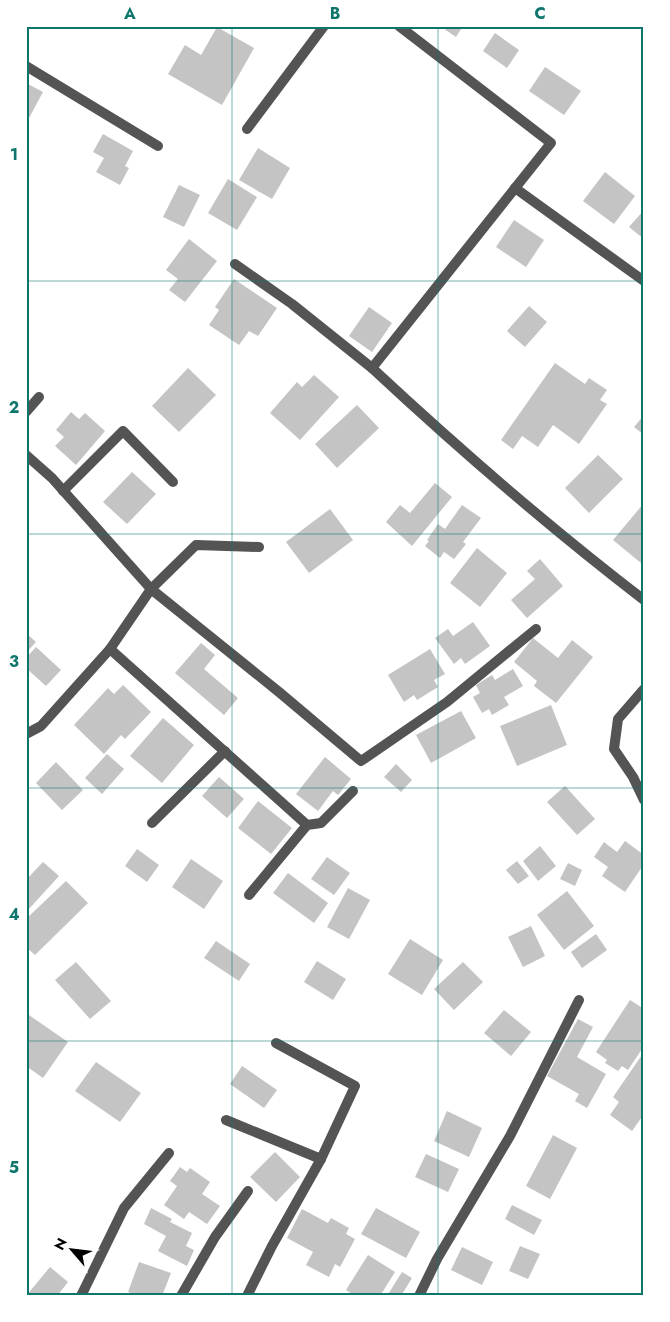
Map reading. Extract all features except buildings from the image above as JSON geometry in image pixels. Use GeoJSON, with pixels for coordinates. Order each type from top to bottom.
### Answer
{"type":"FeatureCollection","features":[{"type":"Feature","properties":{"kind":"street"},"geometry":{"type":"LineString","coordinates":[[247,129],[324,26]]}},
{"type":"Feature","properties":{"kind":"street"},"geometry":{"type":"LineString","coordinates":[[372,368],[552,143],[399,26]]}},
{"type":"Feature","properties":{"kind":"street"},"geometry":{"type":"LineString","coordinates":[[26,66],[158,146]]}},
{"type":"Feature","properties":{"kind":"street"},"geometry":{"type":"LineString","coordinates":[[515,188],[644,281]]}},
{"type":"Feature","properties":{"kind":"street"},"geometry":{"type":"LineString","coordinates":[[236,264],[292,304],[372,368],[433,425],[596,563],[644,600]]}},
{"type":"Feature","properties":{"kind":"street"},"geometry":{"type":"LineString","coordinates":[[26,412],[40,397]]}},
{"type":"Feature","properties":{"kind":"street"},"geometry":{"type":"LineString","coordinates":[[63,492],[124,431],[174,482]]}},
{"type":"Feature","properties":{"kind":"street"},"geometry":{"type":"LineString","coordinates":[[26,455],[52,478],[151,589],[279,692],[360,761],[447,702],[536,629]]}},
{"type":"Feature","properties":{"kind":"street"},"geometry":{"type":"LineString","coordinates":[[26,734],[40,726],[110,649],[151,589],[196,545],[259,547]]}},
{"type":"Feature","properties":{"kind":"street"},"geometry":{"type":"LineString","coordinates":[[110,649],[307,825]]}},
{"type":"Feature","properties":{"kind":"street"},"geometry":{"type":"LineString","coordinates":[[644,689],[618,719],[614,749],[633,777],[644,800]]}},
{"type":"Feature","properties":{"kind":"street"},"geometry":{"type":"LineString","coordinates":[[152,823],[225,750]]}},
{"type":"Feature","properties":{"kind":"street"},"geometry":{"type":"LineString","coordinates":[[250,896],[307,825],[321,823],[353,791]]}},
{"type":"Feature","properties":{"kind":"street"},"geometry":{"type":"LineString","coordinates":[[419,1296],[437,1259],[510,1136],[579,1000]]}},
{"type":"Feature","properties":{"kind":"street"},"geometry":{"type":"LineString","coordinates":[[247,1296],[272,1246],[322,1159],[355,1086],[276,1043]]}},
{"type":"Feature","properties":{"kind":"street"},"geometry":{"type":"LineString","coordinates":[[226,1120],[322,1159]]}},
{"type":"Feature","properties":{"kind":"street"},"geometry":{"type":"LineString","coordinates":[[81,1296],[124,1208],[169,1153]]}},
{"type":"Feature","properties":{"kind":"street"},"geometry":{"type":"LineString","coordinates":[[181,1296],[215,1237],[248,1191]]}}]}
